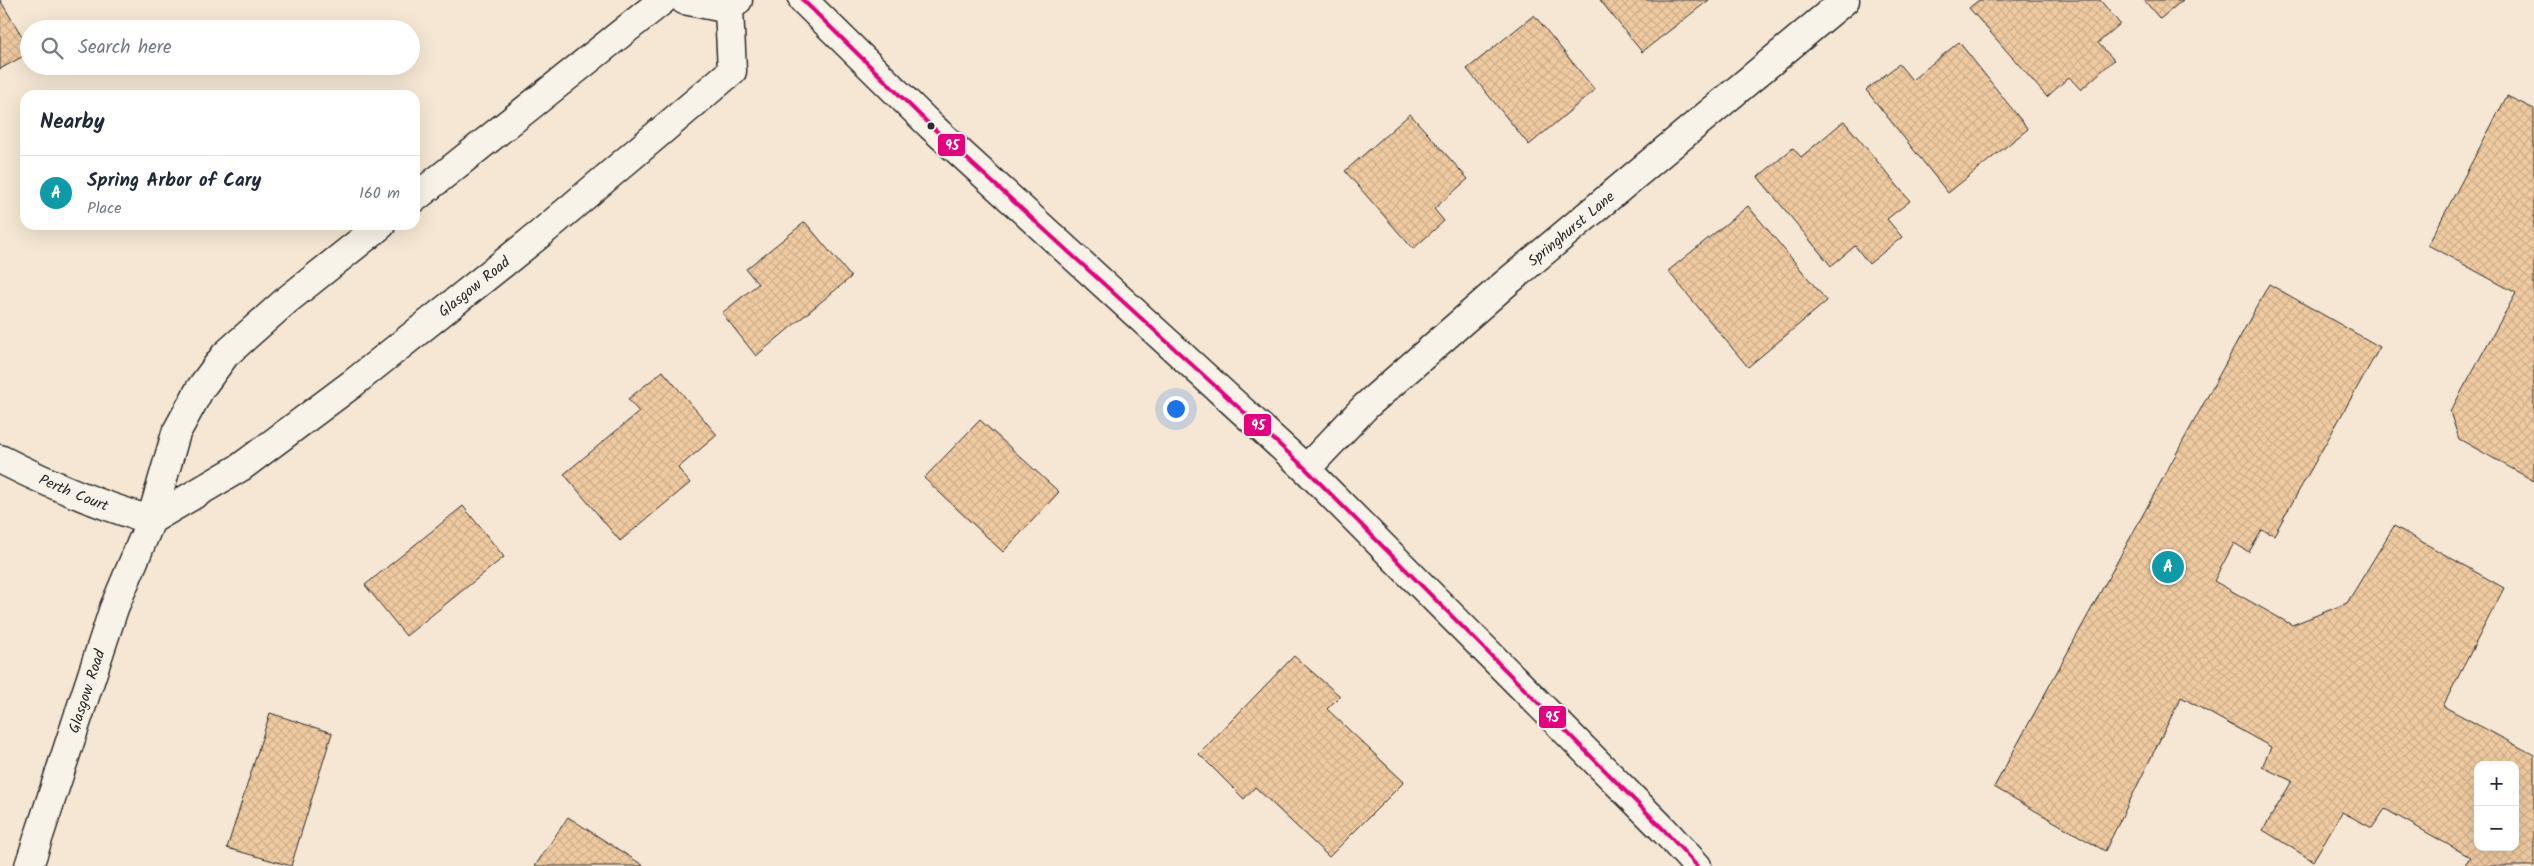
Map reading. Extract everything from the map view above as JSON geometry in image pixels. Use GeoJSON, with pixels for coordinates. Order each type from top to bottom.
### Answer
{"type":"FeatureCollection","features":[{"type":"Feature","properties":{"kind":"street"},"geometry":{"type":"LineString","coordinates":[[420,194],[663,0]]}},
{"type":"Feature","properties":{"kind":"street","name":"Glasgow Road"},"geometry":{"type":"LineString","coordinates":[[151,520],[241,467],[352,384],[540,234],[732,71],[734,4],[684,0]]}},
{"type":"Feature","properties":{"kind":"street"},"geometry":{"type":"LineString","coordinates":[[803,0],[931,126],[1306,469],[1663,829],[1697,866]]}},
{"type":"Feature","properties":{"kind":"street","name":"Springhurst Lane"},"geometry":{"type":"LineString","coordinates":[[1306,469],[1366,406],[1505,284],[1845,0]]}},
{"type":"Feature","properties":{"kind":"street","name":"Glasgow Road"},"geometry":{"type":"LineString","coordinates":[[29,866],[114,608],[151,520],[176,433],[200,389],[225,355],[287,300],[375,230]]}},
{"type":"Feature","properties":{"kind":"street","name":"Perth Court"},"geometry":{"type":"LineString","coordinates":[[0,459],[49,484],[92,501],[151,520]]}},
{"type":"Feature","properties":{"kind":"building"},"geometry":{"type":"Polygon","coordinates":[[[0,0],[20,33],[20,58],[0,69],[0,0]]]}},
{"type":"Feature","properties":{"kind":"building"},"geometry":{"type":"Polygon","coordinates":[[[1600,0],[1709,0],[1642,52],[1600,0]]]}},
{"type":"Feature","properties":{"kind":"building"},"geometry":{"type":"Polygon","coordinates":[[[1979,0],[2100,0],[2120,24],[2098,43],[2114,60],[2081,90],[2069,77],[2047,97],[1969,8],[1979,0]]]}},
{"type":"Feature","properties":{"kind":"building"},"geometry":{"type":"Polygon","coordinates":[[[2144,0],[2183,0],[2160,19],[2144,0]]]}},
{"type":"Feature","properties":{"kind":"building"},"geometry":{"type":"Polygon","coordinates":[[[1534,15],[1595,90],[1529,145],[1467,69],[1534,15]]]}},
{"type":"Feature","properties":{"kind":"building"},"geometry":{"type":"Polygon","coordinates":[[[1959,42],[2028,129],[1948,193],[1866,90],[1899,64],[1912,80],[1959,42]]]}},
{"type":"Feature","properties":{"kind":"building"},"geometry":{"type":"Polygon","coordinates":[[[2507,96],[2534,109],[2534,481],[2459,439],[2450,412],[2516,293],[2428,245],[2507,96]]]}},
{"type":"Feature","properties":{"kind":"building"},"geometry":{"type":"Polygon","coordinates":[[[1410,114],[1468,179],[1434,209],[1444,221],[1413,249],[1345,171],[1410,114]]]}},
{"type":"Feature","properties":{"kind":"building"},"geometry":{"type":"Polygon","coordinates":[[[1844,121],[1910,201],[1887,219],[1902,237],[1869,264],[1855,246],[1831,266],[1758,177],[1793,148],[1801,157],[1844,121]]]}},
{"type":"Feature","properties":{"kind":"building"},"geometry":{"type":"Polygon","coordinates":[[[1748,206],[1827,301],[1748,367],[1668,271],[1748,206]]]}},
{"type":"Feature","properties":{"kind":"building"},"geometry":{"type":"Polygon","coordinates":[[[805,222],[851,277],[756,356],[722,313],[758,284],[746,269],[805,222]]]}},
{"type":"Feature","properties":{"kind":"building"},"geometry":{"type":"Polygon","coordinates":[[[2269,284],[2380,347],[2274,535],[2262,530],[2249,552],[2234,543],[2214,581],[2292,625],[2347,603],[2394,526],[2504,588],[2443,706],[2534,755],[2534,866],[2464,866],[2470,857],[2385,809],[2372,828],[2342,812],[2313,861],[2263,830],[2292,781],[2262,767],[2271,747],[2181,697],[2105,851],[1994,787],[2269,284]]]}},
{"type":"Feature","properties":{"kind":"building"},"geometry":{"type":"Polygon","coordinates":[[[663,371],[717,435],[678,468],[690,483],[620,541],[564,474],[639,412],[628,399],[663,371]]]}},
{"type":"Feature","properties":{"kind":"building"},"geometry":{"type":"Polygon","coordinates":[[[980,420],[1059,492],[1003,552],[924,478],[980,420]]]}},
{"type":"Feature","properties":{"kind":"building"},"geometry":{"type":"Polygon","coordinates":[[[463,506],[504,557],[406,636],[365,585],[463,506]]]}},
{"type":"Feature","properties":{"kind":"building"},"geometry":{"type":"Polygon","coordinates":[[[1294,656],[1340,696],[1327,709],[1404,782],[1329,857],[1255,787],[1244,799],[1199,754],[1294,656]]]}},
{"type":"Feature","properties":{"kind":"building"},"geometry":{"type":"Polygon","coordinates":[[[270,713],[332,733],[291,866],[227,848],[270,713]]]}},
{"type":"Feature","properties":{"kind":"building"},"geometry":{"type":"Polygon","coordinates":[[[568,817],[644,866],[535,866],[568,817]]]}},
{"type":"Feature","properties":{"kind":"transit line","name":"95"},"geometry":{"type":"LineString","coordinates":[[803,0],[931,126],[1306,469],[1663,829],[1697,866]]}},
{"type":"Feature","properties":{"kind":"place","name":"Spring Arbor of Cary"},"geometry":{"type":"Point","coordinates":[2168,567]}}]}
